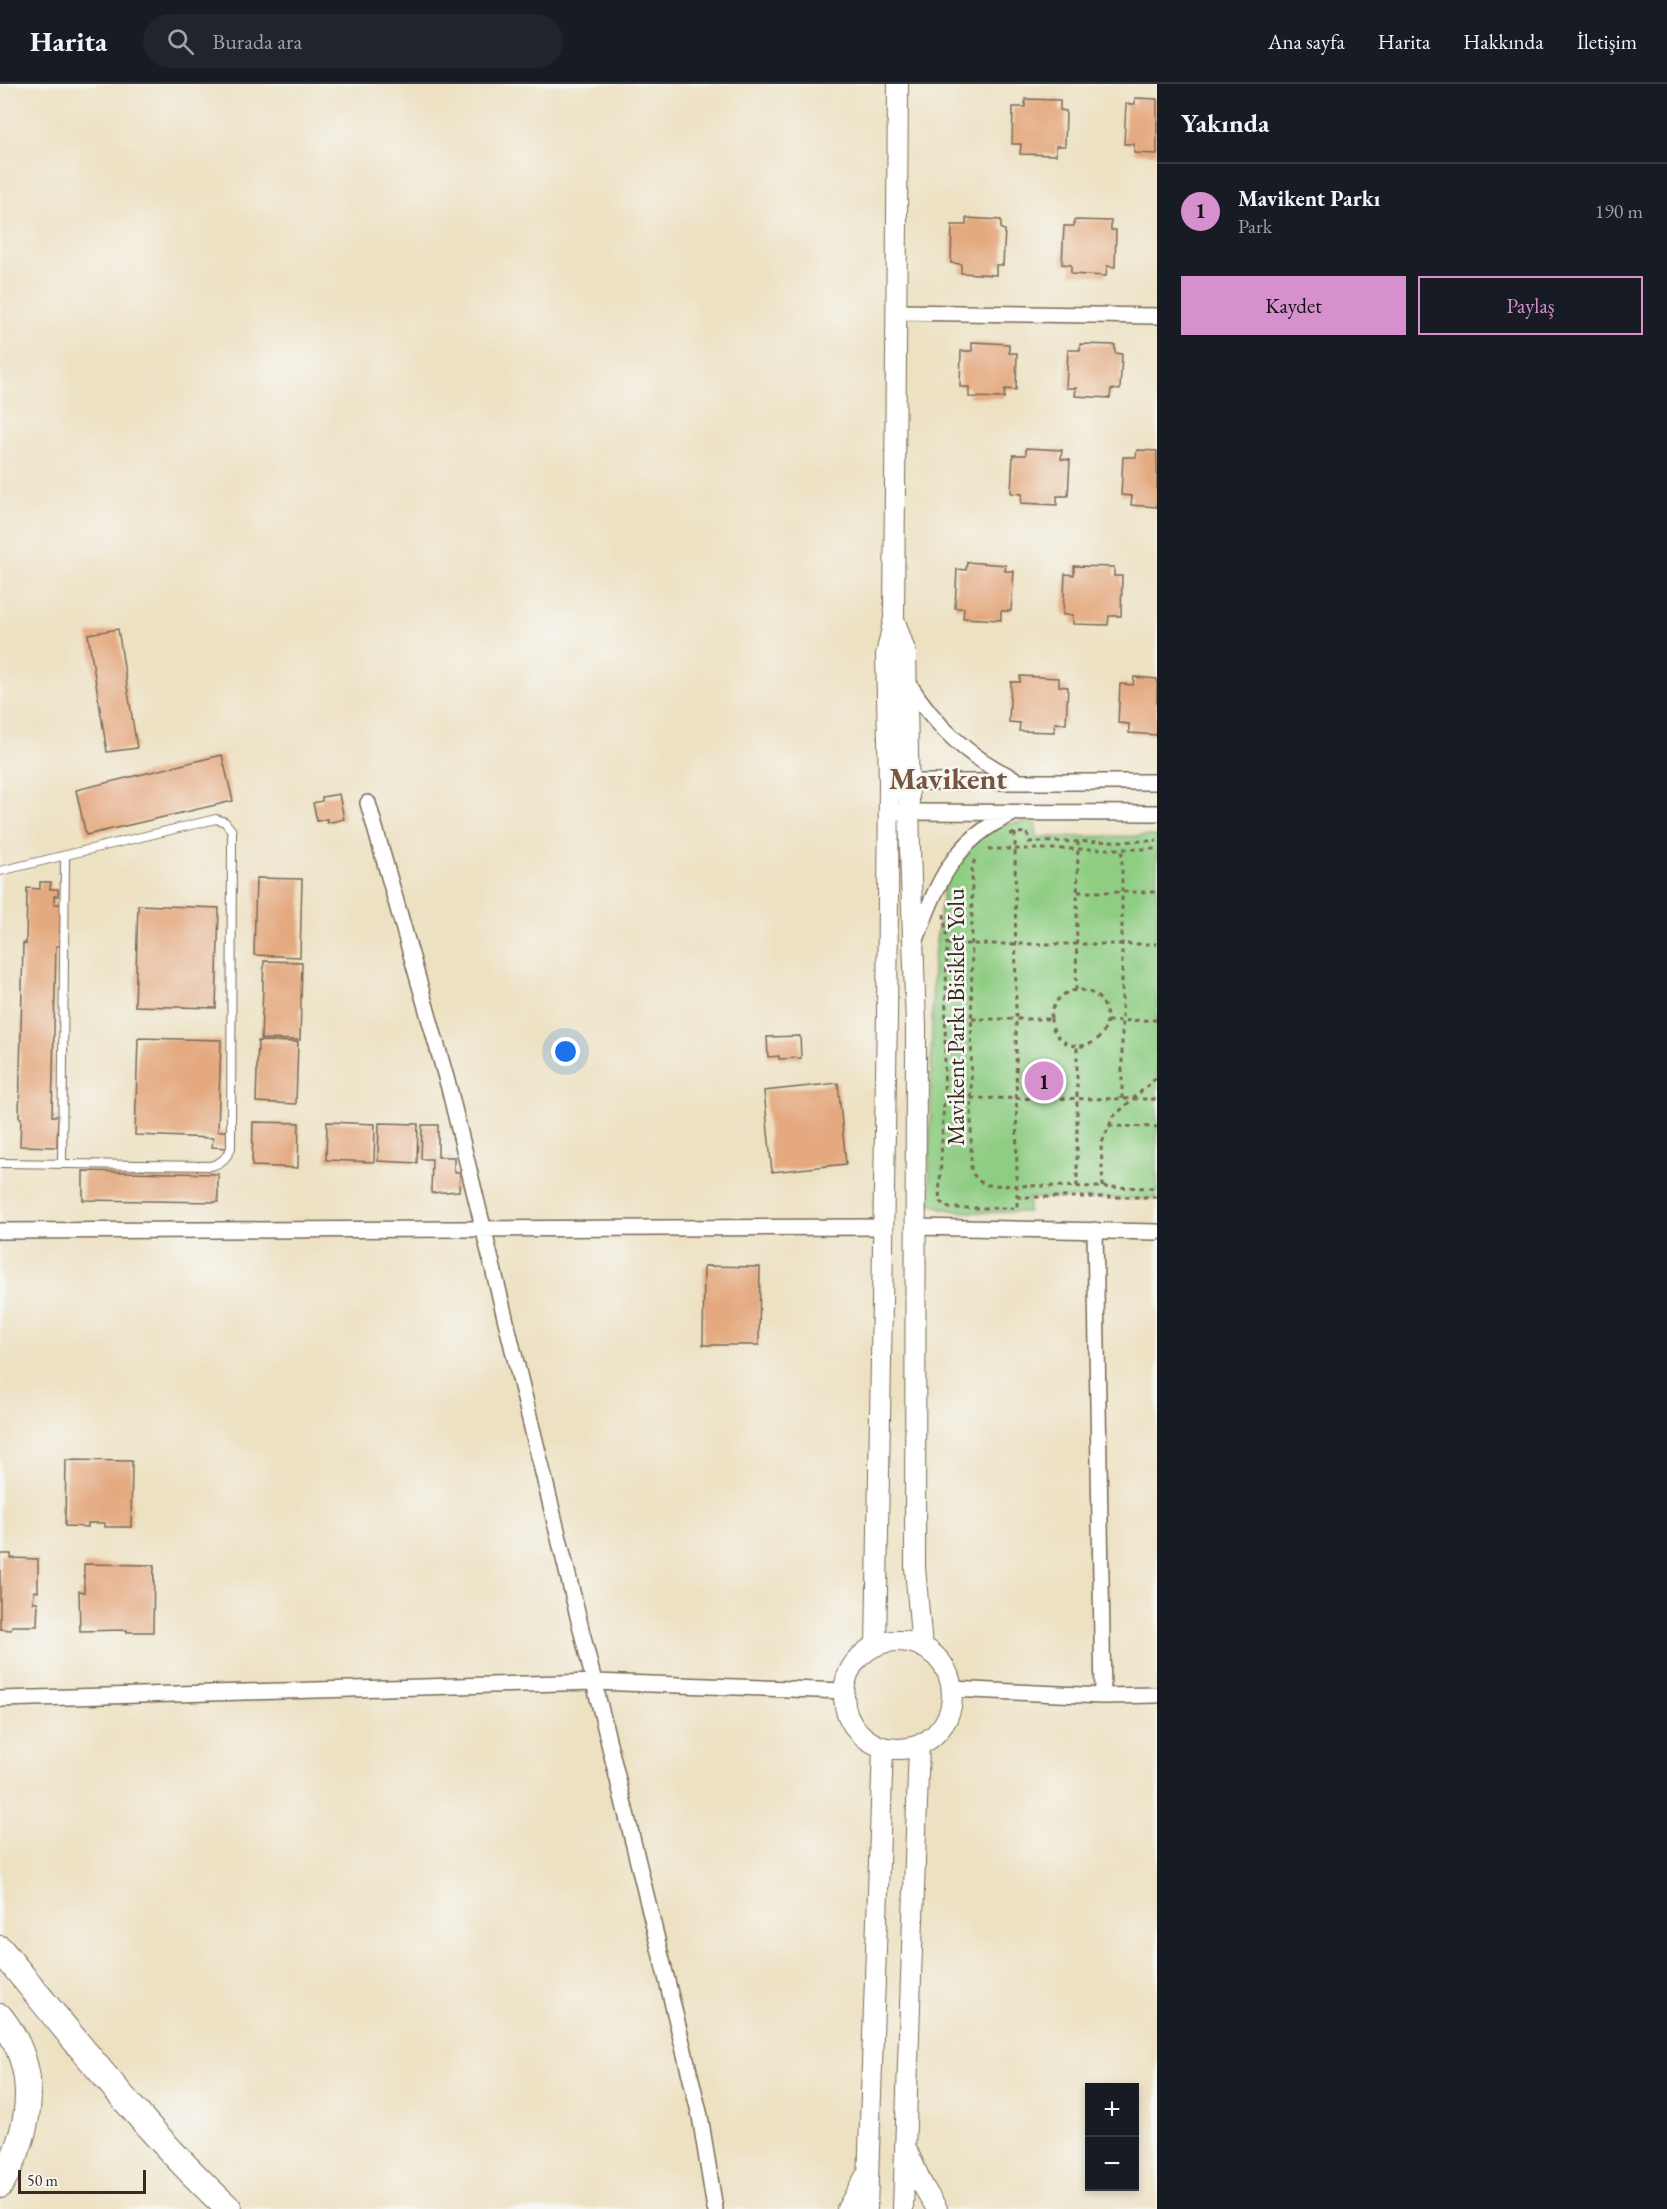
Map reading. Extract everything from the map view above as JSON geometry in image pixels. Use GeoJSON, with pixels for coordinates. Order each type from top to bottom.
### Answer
{"type":"FeatureCollection","features":[{"type":"Feature","properties":{"kind":"highway"},"geometry":{"type":"LineString","coordinates":[[0,1949],[123,2097],[206,2187],[230,2209]]}},
{"type":"Feature","properties":{"kind":"highway"},"geometry":{"type":"LineString","coordinates":[[0,2017],[13,2033],[27,2073],[27,2121],[14,2161],[0,2185]]}},
{"type":"Feature","properties":{"kind":"main road"},"geometry":{"type":"LineString","coordinates":[[876,1646],[885,1227],[889,782],[886,655],[894,619],[898,84]]}},
{"type":"Feature","properties":{"kind":"main road"},"geometry":{"type":"LineString","coordinates":[[894,619],[906,653],[907,681],[914,946],[915,1568],[922,1647]]}},
{"type":"Feature","properties":{"kind":"main road"},"geometry":{"type":"LineString","coordinates":[[894,1641],[912,1643],[922,1647],[942,1663],[950,1679],[952,1697],[945,1723],[927,1742],[911,1748],[894,1750],[862,1736],[851,1723],[845,1706],[845,1691],[850,1670],[861,1656],[876,1646],[894,1641]]}},
{"type":"Feature","properties":{"kind":"main road"},"geometry":{"type":"LineString","coordinates":[[903,2209],[919,1745]]}},
{"type":"Feature","properties":{"kind":"main road"},"geometry":{"type":"LineString","coordinates":[[867,2209],[883,1747]]}},
{"type":"Feature","properties":{"kind":"main road"},"geometry":{"type":"LineString","coordinates":[[904,2143],[923,2186],[937,2209]]}},
{"type":"Feature","properties":{"kind":"main road"},"geometry":{"type":"LineString","coordinates":[[847,2209],[867,2172]]}},
{"type":"Feature","properties":{"kind":"street"},"geometry":{"type":"LineString","coordinates":[[897,312],[1157,316]]}},
{"type":"Feature","properties":{"kind":"street"},"geometry":{"type":"LineString","coordinates":[[907,681],[931,717],[962,748],[980,761],[1020,782]]}},
{"type":"Feature","properties":{"kind":"street"},"geometry":{"type":"LineString","coordinates":[[889,782],[1157,782]]}},
{"type":"Feature","properties":{"kind":"street"},"geometry":{"type":"LineString","coordinates":[[368,803],[449,1088],[700,2116],[715,2209]]}},
{"type":"Feature","properties":{"kind":"street"},"geometry":{"type":"LineString","coordinates":[[888,812],[1157,813]]}},
{"type":"Feature","properties":{"kind":"street"},"geometry":{"type":"LineString","coordinates":[[914,946],[933,893],[952,859],[988,826],[1015,812]]}},
{"type":"Feature","properties":{"kind":"street"},"geometry":{"type":"LineString","coordinates":[[0,1232],[885,1227]]}},
{"type":"Feature","properties":{"kind":"street"},"geometry":{"type":"LineString","coordinates":[[916,1227],[1157,1232]]}},
{"type":"Feature","properties":{"kind":"street"},"geometry":{"type":"LineString","coordinates":[[1095,1230],[1104,1696]]}},
{"type":"Feature","properties":{"kind":"street"},"geometry":{"type":"LineString","coordinates":[[0,1700],[594,1682],[845,1691]]}},
{"type":"Feature","properties":{"kind":"street"},"geometry":{"type":"LineString","coordinates":[[951,1689],[1104,1696],[1157,1695]]}},
{"type":"Feature","properties":{"kind":"lane"},"geometry":{"type":"LineString","coordinates":[[0,872],[216,819],[229,825],[233,838],[231,1148],[228,1155],[219,1163],[210,1166],[0,1163]]}},
{"type":"Feature","properties":{"kind":"lane"},"geometry":{"type":"LineString","coordinates":[[62,1164],[65,856]]}},
{"type":"Feature","properties":{"kind":"path"},"geometry":{"type":"LineString","coordinates":[[1004,834],[1027,832],[1029,842],[1157,841]]}},
{"type":"Feature","properties":{"kind":"path"},"geometry":{"type":"LineString","coordinates":[[945,909],[943,919],[947,944],[944,1098],[939,1201],[949,1208],[1017,1208],[1014,833]]}},
{"type":"Feature","properties":{"kind":"path"},"geometry":{"type":"LineString","coordinates":[[1076,990],[1078,842]]}},
{"type":"Feature","properties":{"kind":"path"},"geometry":{"type":"LineString","coordinates":[[984,851],[990,848],[1157,849]]}},
{"type":"Feature","properties":{"kind":"path"},"geometry":{"type":"LineString","coordinates":[[1122,849],[1122,1099]]}},
{"type":"Feature","properties":{"kind":"path","name":"Mavikent Parkı Bisiklet Yolu"},"geometry":{"type":"LineString","coordinates":[[977,854],[972,867],[971,1170],[977,1180],[987,1185],[1157,1188]]}},
{"type":"Feature","properties":{"kind":"path"},"geometry":{"type":"LineString","coordinates":[[1077,892],[1157,892]]}},
{"type":"Feature","properties":{"kind":"path"},"geometry":{"type":"LineString","coordinates":[[947,944],[1157,944]]}},
{"type":"Feature","properties":{"kind":"path"},"geometry":{"type":"LineString","coordinates":[[1076,990],[1097,996],[1106,1012],[1107,1021],[1099,1037],[1092,1042],[1077,1046],[1058,1037],[1050,1019],[1056,1001],[1063,994],[1076,990]]}},
{"type":"Feature","properties":{"kind":"path"},"geometry":{"type":"LineString","coordinates":[[945,1019],[1050,1019]]}},
{"type":"Feature","properties":{"kind":"path"},"geometry":{"type":"LineString","coordinates":[[1107,1021],[1157,1020]]}},
{"type":"Feature","properties":{"kind":"path"},"geometry":{"type":"LineString","coordinates":[[1077,1046],[1077,1187]]}},
{"type":"Feature","properties":{"kind":"path"},"geometry":{"type":"LineString","coordinates":[[1103,1187],[1101,1144],[1113,1117],[1157,1077]]}},
{"type":"Feature","properties":{"kind":"path"},"geometry":{"type":"LineString","coordinates":[[944,1098],[1157,1099]]}},
{"type":"Feature","properties":{"kind":"path"},"geometry":{"type":"LineString","coordinates":[[1109,1126],[1157,1126]]}},
{"type":"Feature","properties":{"kind":"path"},"geometry":{"type":"LineString","coordinates":[[1017,1197],[1157,1197]]}},
{"type":"Feature","properties":{"kind":"green space"},"geometry":{"type":"Polygon","coordinates":[[[1035,821],[1037,837],[1157,836],[1157,1199],[1029,1198],[1028,1212],[952,1210],[929,1203],[933,963],[944,885],[968,844],[1005,824],[1035,821]]]}},
{"type":"Feature","properties":{"kind":"building"},"geometry":{"type":"Polygon","coordinates":[[[1135,98],[1157,99],[1157,154],[1134,153],[1134,144],[1124,144],[1126,104],[1135,104],[1135,98]]]}},
{"type":"Feature","properties":{"kind":"building"},"geometry":{"type":"Polygon","coordinates":[[[1025,99],[1060,100],[1060,110],[1066,111],[1065,146],[1056,146],[1056,155],[1020,154],[1021,144],[1012,144],[1013,107],[1025,107],[1025,99]]]}},
{"type":"Feature","properties":{"kind":"building"},"geometry":{"type":"Polygon","coordinates":[[[966,218],[1001,220],[1001,229],[1005,230],[1003,265],[996,265],[996,275],[961,273],[961,264],[951,263],[952,225],[966,225],[966,218]]]}},
{"type":"Feature","properties":{"kind":"building"},"geometry":{"type":"Polygon","coordinates":[[[1074,220],[1111,221],[1111,230],[1116,230],[1115,267],[1107,266],[1106,276],[1071,274],[1071,265],[1062,264],[1064,226],[1074,226],[1074,220]]]}},
{"type":"Feature","properties":{"kind":"building"},"geometry":{"type":"Polygon","coordinates":[[[972,342],[1009,344],[1009,353],[1017,353],[1016,390],[1005,389],[1004,398],[969,397],[969,387],[960,387],[961,351],[972,351],[972,342]]]}},
{"type":"Feature","properties":{"kind":"building"},"geometry":{"type":"Polygon","coordinates":[[[1080,344],[1115,345],[1115,353],[1122,354],[1120,390],[1111,389],[1110,398],[1075,396],[1076,388],[1066,388],[1068,350],[1080,350],[1080,344]]]}},
{"type":"Feature","properties":{"kind":"building"},"geometry":{"type":"Polygon","coordinates":[[[1026,448],[1062,450],[1061,459],[1070,460],[1068,496],[1057,496],[1057,505],[1021,503],[1022,494],[1011,493],[1013,455],[1026,455],[1026,448]]]}},
{"type":"Feature","properties":{"kind":"building"},"geometry":{"type":"Polygon","coordinates":[[[1137,450],[1157,451],[1157,507],[1131,505],[1132,496],[1121,495],[1123,457],[1136,457],[1137,450]]]}},
{"type":"Feature","properties":{"kind":"building"},"geometry":{"type":"Polygon","coordinates":[[[967,562],[1006,565],[1005,571],[1014,571],[1011,611],[1001,611],[1001,620],[963,618],[964,608],[955,608],[957,569],[966,570],[967,562]]]}},
{"type":"Feature","properties":{"kind":"building"},"geometry":{"type":"Polygon","coordinates":[[[1074,566],[1114,567],[1114,576],[1122,576],[1121,616],[1109,616],[1108,625],[1073,624],[1073,615],[1063,615],[1065,574],[1074,575],[1074,566]]]}},
{"type":"Feature","properties":{"kind":"building"},"geometry":{"type":"Polygon","coordinates":[[[118,629],[137,748],[107,752],[88,634],[118,629]]]}},
{"type":"Feature","properties":{"kind":"building"},"geometry":{"type":"Polygon","coordinates":[[[1020,676],[1059,678],[1059,686],[1068,687],[1066,724],[1055,723],[1054,732],[1019,731],[1020,723],[1009,722],[1011,682],[1020,682],[1020,676]]]}},
{"type":"Feature","properties":{"kind":"building"},"geometry":{"type":"Polygon","coordinates":[[[1134,677],[1157,679],[1157,735],[1129,733],[1129,724],[1118,723],[1120,684],[1133,685],[1134,677]]]}},
{"type":"Feature","properties":{"kind":"building"},"geometry":{"type":"Polygon","coordinates":[[[222,755],[233,801],[86,835],[76,790],[222,755]]]}},
{"type":"Feature","properties":{"kind":"building"},"geometry":{"type":"Polygon","coordinates":[[[339,794],[344,819],[327,823],[327,819],[317,821],[313,803],[322,801],[322,797],[339,794]]]}},
{"type":"Feature","properties":{"kind":"building"},"geometry":{"type":"Polygon","coordinates":[[[256,878],[302,879],[300,957],[254,955],[256,878]]]}},
{"type":"Feature","properties":{"kind":"building"},"geometry":{"type":"Polygon","coordinates":[[[40,882],[51,882],[50,889],[58,889],[58,896],[54,896],[54,904],[61,904],[60,946],[56,946],[52,1116],[58,1116],[57,1147],[20,1146],[23,943],[26,944],[27,888],[40,889],[40,882]]]}},
{"type":"Feature","properties":{"kind":"building"},"geometry":{"type":"Polygon","coordinates":[[[138,905],[219,908],[216,1008],[135,1006],[138,905]]]}},
{"type":"Feature","properties":{"kind":"building"},"geometry":{"type":"Polygon","coordinates":[[[264,961],[302,962],[300,1040],[261,1039],[264,961]]]}},
{"type":"Feature","properties":{"kind":"building"},"geometry":{"type":"Polygon","coordinates":[[[800,1036],[801,1058],[768,1057],[767,1037],[800,1036]]]}},
{"type":"Feature","properties":{"kind":"building"},"geometry":{"type":"Polygon","coordinates":[[[138,1038],[221,1040],[218,1131],[228,1131],[228,1148],[212,1147],[213,1138],[135,1135],[138,1038]]]}},
{"type":"Feature","properties":{"kind":"building"},"geometry":{"type":"Polygon","coordinates":[[[258,1041],[298,1042],[296,1104],[256,1102],[258,1041]]]}},
{"type":"Feature","properties":{"kind":"building"},"geometry":{"type":"Polygon","coordinates":[[[838,1083],[846,1164],[772,1172],[764,1091],[838,1083]]]}},
{"type":"Feature","properties":{"kind":"building"},"geometry":{"type":"Polygon","coordinates":[[[253,1122],[299,1123],[298,1168],[252,1166],[253,1122]]]}},
{"type":"Feature","properties":{"kind":"building"},"geometry":{"type":"Polygon","coordinates":[[[327,1122],[375,1124],[374,1162],[326,1160],[327,1122]]]}},
{"type":"Feature","properties":{"kind":"building"},"geometry":{"type":"Polygon","coordinates":[[[379,1123],[418,1124],[417,1163],[378,1161],[379,1123]]]}},
{"type":"Feature","properties":{"kind":"building"},"geometry":{"type":"Polygon","coordinates":[[[422,1125],[438,1125],[438,1157],[454,1157],[454,1172],[460,1172],[459,1191],[431,1193],[432,1159],[421,1159],[422,1125]]]}},
{"type":"Feature","properties":{"kind":"building"},"geometry":{"type":"Polygon","coordinates":[[[83,1171],[218,1174],[218,1202],[83,1200],[83,1171]]]}},
{"type":"Feature","properties":{"kind":"building"},"geometry":{"type":"Polygon","coordinates":[[[704,1266],[760,1267],[759,1345],[703,1345],[704,1266]]]}},
{"type":"Feature","properties":{"kind":"building"},"geometry":{"type":"Polygon","coordinates":[[[66,1460],[132,1461],[131,1527],[105,1527],[105,1523],[88,1523],[88,1527],[65,1526],[66,1460]]]}},
{"type":"Feature","properties":{"kind":"building"},"geometry":{"type":"Polygon","coordinates":[[[0,1554],[11,1554],[11,1558],[38,1559],[38,1592],[34,1591],[33,1602],[38,1602],[37,1626],[12,1626],[11,1630],[0,1629],[0,1554]]]}},
{"type":"Feature","properties":{"kind":"building"},"geometry":{"type":"Polygon","coordinates":[[[84,1564],[154,1565],[153,1632],[80,1631],[79,1591],[84,1592],[84,1564]]]}},
{"type":"Feature","properties":{"kind":"place","name":"Mavikent Parkı"},"geometry":{"type":"Point","coordinates":[1044,1081]}},
{"type":"Feature","properties":{"kind":"district","name":"Mavikent"},"geometry":{"type":"Point","coordinates":[948,778]}}]}
